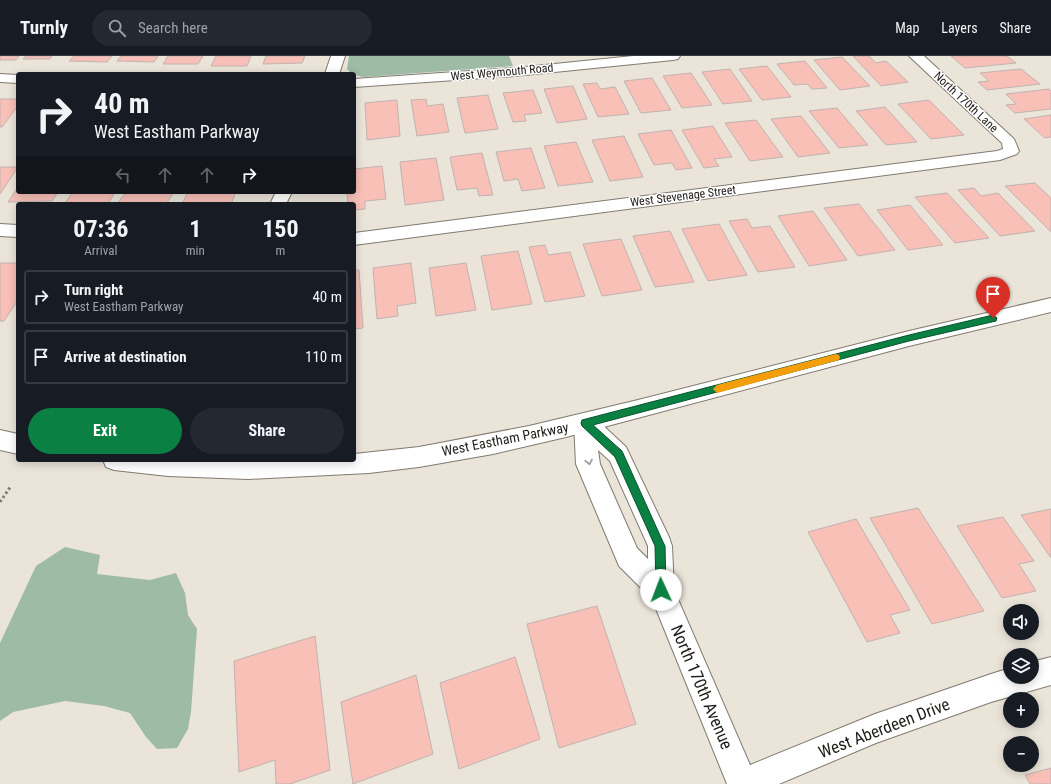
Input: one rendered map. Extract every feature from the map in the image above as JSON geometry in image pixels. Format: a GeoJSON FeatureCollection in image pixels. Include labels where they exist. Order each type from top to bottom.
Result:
{"type":"FeatureCollection","features":[{"type":"Feature","properties":{"kind":"street"},"geometry":{"type":"LineString","coordinates":[[333,72],[338,56]]}},
{"type":"Feature","properties":{"kind":"street","name":"West Weymouth Road"},"geometry":{"type":"LineString","coordinates":[[356,83],[515,72],[673,56]]}},
{"type":"Feature","properties":{"kind":"street","name":"North 170th Lane"},"geometry":{"type":"LineString","coordinates":[[916,56],[1009,142],[1011,151]]}},
{"type":"Feature","properties":{"kind":"street"},"geometry":{"type":"LineString","coordinates":[[0,78],[16,79]]}},
{"type":"Feature","properties":{"kind":"street","name":"West Stevenage Street"},"geometry":{"type":"LineString","coordinates":[[356,239],[1000,155],[1011,151]]}},
{"type":"Feature","properties":{"kind":"street"},"geometry":{"type":"LineString","coordinates":[[0,230],[16,231]]}},
{"type":"Feature","properties":{"kind":"street","name":"West Eastham Parkway"},"geometry":{"type":"LineString","coordinates":[[153,462],[240,469],[304,467],[382,462],[460,449],[585,423],[909,338],[1051,305]]}},
{"type":"Feature","properties":{"kind":"street","name":"North 170th Avenue"},"geometry":{"type":"LineString","coordinates":[[585,423],[588,464],[628,556],[661,590],[743,784]]}},
{"type":"Feature","properties":{"kind":"street","name":"North 170th Avenue"},"geometry":{"type":"LineString","coordinates":[[585,423],[618,454],[660,546],[661,590]]}},
{"type":"Feature","properties":{"kind":"street"},"geometry":{"type":"LineString","coordinates":[[0,440],[16,444]]}},
{"type":"Feature","properties":{"kind":"street"},"geometry":{"type":"LineString","coordinates":[[1039,674],[1051,671]]}},
{"type":"Feature","properties":{"kind":"street","name":"West Aberdeen Drive"},"geometry":{"type":"LineString","coordinates":[[743,784],[876,730],[1005,684]]}},
{"type":"Feature","properties":{"kind":"path"},"geometry":{"type":"LineString","coordinates":[[0,502],[11,486]]}},
{"type":"Feature","properties":{"kind":"green space"},"geometry":{"type":"Polygon","coordinates":[[[349,56],[509,56],[513,66],[363,77],[356,75],[356,72],[350,72],[347,69],[349,56]]]}},
{"type":"Feature","properties":{"kind":"green space"},"geometry":{"type":"Polygon","coordinates":[[[65,547],[100,555],[97,574],[150,580],[176,573],[185,593],[188,615],[197,629],[191,712],[188,729],[177,748],[157,749],[146,737],[130,713],[104,706],[65,701],[13,712],[0,721],[0,643],[36,566],[65,547]]]}},
{"type":"Feature","properties":{"kind":"building"},"geometry":{"type":"Polygon","coordinates":[[[0,56],[19,56],[16,60],[0,60],[0,56]]]}},
{"type":"Feature","properties":{"kind":"building"},"geometry":{"type":"Polygon","coordinates":[[[26,56],[52,56],[50,59],[23,59],[26,56]]]}},
{"type":"Feature","properties":{"kind":"building"},"geometry":{"type":"Polygon","coordinates":[[[74,56],[112,56],[107,62],[69,61],[74,56]]]}},
{"type":"Feature","properties":{"kind":"building"},"geometry":{"type":"Polygon","coordinates":[[[121,56],[158,56],[154,62],[117,61],[121,56]]]}},
{"type":"Feature","properties":{"kind":"building"},"geometry":{"type":"Polygon","coordinates":[[[168,56],[203,56],[198,64],[163,64],[168,56]]]}},
{"type":"Feature","properties":{"kind":"building"},"geometry":{"type":"Polygon","coordinates":[[[216,56],[251,56],[247,66],[211,66],[216,56]]]}},
{"type":"Feature","properties":{"kind":"building"},"geometry":{"type":"Polygon","coordinates":[[[266,56],[305,56],[302,63],[263,64],[266,56]]]}},
{"type":"Feature","properties":{"kind":"building"},"geometry":{"type":"Polygon","coordinates":[[[853,56],[869,56],[876,63],[886,61],[908,82],[881,86],[853,56]]]}},
{"type":"Feature","properties":{"kind":"building"},"geometry":{"type":"Polygon","coordinates":[[[951,56],[1007,56],[1016,63],[965,68],[951,56]]]}},
{"type":"Feature","properties":{"kind":"building"},"geometry":{"type":"Polygon","coordinates":[[[842,57],[870,86],[840,90],[814,60],[842,57]]]}},
{"type":"Feature","properties":{"kind":"building"},"geometry":{"type":"Polygon","coordinates":[[[805,61],[827,88],[812,89],[807,84],[794,85],[777,64],[805,61]]]}},
{"type":"Feature","properties":{"kind":"building"},"geometry":{"type":"Polygon","coordinates":[[[767,66],[791,97],[762,100],[739,69],[767,66]]]}},
{"type":"Feature","properties":{"kind":"building"},"geometry":{"type":"Polygon","coordinates":[[[730,69],[752,101],[723,104],[702,72],[730,69]]]}},
{"type":"Feature","properties":{"kind":"building"},"geometry":{"type":"Polygon","coordinates":[[[1021,69],[1040,84],[987,90],[978,82],[989,81],[980,73],[1021,69]]]}},
{"type":"Feature","properties":{"kind":"building"},"geometry":{"type":"Polygon","coordinates":[[[691,73],[712,105],[682,108],[663,76],[691,73]]]}},
{"type":"Feature","properties":{"kind":"building"},"geometry":{"type":"Polygon","coordinates":[[[652,78],[671,110],[641,113],[624,81],[652,78]]]}},
{"type":"Feature","properties":{"kind":"building"},"geometry":{"type":"Polygon","coordinates":[[[597,83],[600,89],[615,87],[629,114],[598,117],[583,84],[597,83]]]}},
{"type":"Feature","properties":{"kind":"building"},"geometry":{"type":"Polygon","coordinates":[[[573,86],[587,119],[557,123],[544,89],[573,86]]]}},
{"type":"Feature","properties":{"kind":"building"},"geometry":{"type":"Polygon","coordinates":[[[1049,89],[1051,91],[1051,109],[1015,113],[1006,105],[1016,104],[1006,94],[1049,89]]]}},
{"type":"Feature","properties":{"kind":"building"},"geometry":{"type":"Polygon","coordinates":[[[533,90],[542,113],[524,115],[526,121],[513,122],[503,93],[533,90]]]}},
{"type":"Feature","properties":{"kind":"building"},"geometry":{"type":"Polygon","coordinates":[[[488,95],[498,129],[465,133],[457,98],[488,95]]]}},
{"type":"Feature","properties":{"kind":"building"},"geometry":{"type":"Polygon","coordinates":[[[0,99],[16,99],[16,109],[2,127],[0,127],[0,99]]]}},
{"type":"Feature","properties":{"kind":"building"},"geometry":{"type":"Polygon","coordinates":[[[426,99],[427,106],[443,104],[449,132],[417,136],[411,100],[426,99]]]}},
{"type":"Feature","properties":{"kind":"building"},"geometry":{"type":"Polygon","coordinates":[[[397,100],[400,136],[367,140],[365,103],[397,100]]]}},
{"type":"Feature","properties":{"kind":"building"},"geometry":{"type":"Polygon","coordinates":[[[929,100],[964,135],[931,139],[898,104],[929,100]]]}},
{"type":"Feature","properties":{"kind":"building"},"geometry":{"type":"Polygon","coordinates":[[[885,107],[917,142],[886,145],[856,111],[885,107]]]}},
{"type":"Feature","properties":{"kind":"building"},"geometry":{"type":"Polygon","coordinates":[[[837,108],[868,145],[839,148],[809,111],[837,108]]]}},
{"type":"Feature","properties":{"kind":"building"},"geometry":{"type":"Polygon","coordinates":[[[1051,115],[1051,137],[1045,138],[1024,119],[1051,115]]]}},
{"type":"Feature","properties":{"kind":"building"},"geometry":{"type":"Polygon","coordinates":[[[801,116],[830,153],[798,157],[771,119],[801,116]]]}},
{"type":"Feature","properties":{"kind":"building"},"geometry":{"type":"Polygon","coordinates":[[[756,120],[783,157],[750,161],[725,123],[756,120]]]}},
{"type":"Feature","properties":{"kind":"building"},"geometry":{"type":"Polygon","coordinates":[[[713,126],[732,157],[714,159],[719,166],[704,168],[682,130],[713,126]]]}},
{"type":"Feature","properties":{"kind":"building"},"geometry":{"type":"Polygon","coordinates":[[[671,130],[692,168],[676,170],[672,163],[654,165],[638,134],[671,130]]]}},
{"type":"Feature","properties":{"kind":"building"},"geometry":{"type":"Polygon","coordinates":[[[624,136],[643,177],[610,181],[592,140],[624,136]]]}},
{"type":"Feature","properties":{"kind":"building"},"geometry":{"type":"Polygon","coordinates":[[[576,142],[593,182],[558,186],[544,146],[576,142]]]}},
{"type":"Feature","properties":{"kind":"building"},"geometry":{"type":"Polygon","coordinates":[[[531,148],[545,188],[522,191],[518,179],[504,181],[496,152],[531,148]]]}},
{"type":"Feature","properties":{"kind":"building"},"geometry":{"type":"Polygon","coordinates":[[[482,153],[493,195],[479,196],[477,188],[457,190],[450,157],[482,153]]]}},
{"type":"Feature","properties":{"kind":"building"},"geometry":{"type":"Polygon","coordinates":[[[436,158],[444,200],[405,205],[400,162],[436,158]]]}},
{"type":"Feature","properties":{"kind":"building"},"geometry":{"type":"Polygon","coordinates":[[[382,166],[386,199],[365,201],[365,209],[356,210],[356,202],[348,202],[347,194],[356,194],[356,169],[382,166]]]}},
{"type":"Feature","properties":{"kind":"building"},"geometry":{"type":"Polygon","coordinates":[[[0,167],[16,167],[16,170],[0,194],[0,167]]]}},
{"type":"Feature","properties":{"kind":"building"},"geometry":{"type":"Polygon","coordinates":[[[1035,183],[1051,198],[1051,232],[1005,186],[1035,183]]]}},
{"type":"Feature","properties":{"kind":"building"},"geometry":{"type":"Polygon","coordinates":[[[974,188],[981,196],[998,193],[1035,231],[1000,236],[958,190],[974,188]]]}},
{"type":"Feature","properties":{"kind":"building"},"geometry":{"type":"Polygon","coordinates":[[[16,190],[16,194],[57,194],[52,201],[8,202],[16,190]]]}},
{"type":"Feature","properties":{"kind":"building"},"geometry":{"type":"Polygon","coordinates":[[[947,193],[989,238],[955,243],[915,197],[947,193]]]}},
{"type":"Feature","properties":{"kind":"building"},"geometry":{"type":"Polygon","coordinates":[[[72,194],[114,194],[109,202],[66,202],[72,194]]]}},
{"type":"Feature","properties":{"kind":"building"},"geometry":{"type":"Polygon","coordinates":[[[124,194],[173,194],[167,202],[118,202],[124,194]]]}},
{"type":"Feature","properties":{"kind":"building"},"geometry":{"type":"Polygon","coordinates":[[[187,194],[235,194],[232,202],[183,202],[187,194]]]}},
{"type":"Feature","properties":{"kind":"building"},"geometry":{"type":"Polygon","coordinates":[[[859,204],[895,250],[858,256],[824,208],[859,204]]]}},
{"type":"Feature","properties":{"kind":"building"},"geometry":{"type":"Polygon","coordinates":[[[910,205],[943,245],[908,250],[877,210],[910,205]]]}},
{"type":"Feature","properties":{"kind":"building"},"geometry":{"type":"Polygon","coordinates":[[[813,211],[847,260],[809,266],[778,216],[813,211]]]}},
{"type":"Feature","properties":{"kind":"building"},"geometry":{"type":"Polygon","coordinates":[[[747,219],[752,228],[770,226],[795,267],[758,272],[729,221],[747,219]]]}},
{"type":"Feature","properties":{"kind":"building"},"geometry":{"type":"Polygon","coordinates":[[[719,224],[747,275],[708,281],[682,229],[719,224]]]}},
{"type":"Feature","properties":{"kind":"building"},"geometry":{"type":"Polygon","coordinates":[[[670,231],[694,282],[655,287],[633,236],[670,231]]]}},
{"type":"Feature","properties":{"kind":"building"},"geometry":{"type":"Polygon","coordinates":[[[621,239],[642,290],[602,296],[583,244],[621,239]]]}},
{"type":"Feature","properties":{"kind":"building"},"geometry":{"type":"Polygon","coordinates":[[[545,245],[548,255],[570,252],[585,296],[545,302],[529,247],[545,245]]]}},
{"type":"Feature","properties":{"kind":"building"},"geometry":{"type":"Polygon","coordinates":[[[518,251],[532,304],[492,310],[481,256],[518,251]]]}},
{"type":"Feature","properties":{"kind":"building"},"geometry":{"type":"Polygon","coordinates":[[[0,263],[16,263],[16,303],[4,321],[0,321],[0,263]]]}},
{"type":"Feature","properties":{"kind":"building"},"geometry":{"type":"Polygon","coordinates":[[[411,263],[416,303],[397,306],[398,316],[377,319],[373,268],[411,263]]]}},
{"type":"Feature","properties":{"kind":"building"},"geometry":{"type":"Polygon","coordinates":[[[466,263],[476,310],[436,316],[429,268],[466,263]]]}},
{"type":"Feature","properties":{"kind":"building"},"geometry":{"type":"Polygon","coordinates":[[[356,270],[359,270],[363,328],[356,329],[356,270]]]}},
{"type":"Feature","properties":{"kind":"building"},"geometry":{"type":"Polygon","coordinates":[[[918,508],[984,611],[932,624],[870,518],[918,508]]]}},
{"type":"Feature","properties":{"kind":"building"},"geometry":{"type":"Polygon","coordinates":[[[1051,509],[1051,558],[1021,515],[1051,509]]]}},
{"type":"Feature","properties":{"kind":"building"},"geometry":{"type":"Polygon","coordinates":[[[1003,517],[1034,561],[1019,564],[1036,591],[1002,598],[957,526],[1003,517]]]}},
{"type":"Feature","properties":{"kind":"building"},"geometry":{"type":"Polygon","coordinates":[[[856,519],[910,610],[890,615],[900,633],[867,642],[808,532],[856,519]]]}},
{"type":"Feature","properties":{"kind":"building"},"geometry":{"type":"Polygon","coordinates":[[[597,606],[636,724],[559,748],[527,624],[597,606]]]}},
{"type":"Feature","properties":{"kind":"building"},"geometry":{"type":"Polygon","coordinates":[[[315,636],[330,770],[290,784],[276,784],[275,760],[239,772],[234,661],[315,636]]]}},
{"type":"Feature","properties":{"kind":"building"},"geometry":{"type":"Polygon","coordinates":[[[515,657],[540,739],[459,769],[440,683],[515,657]]]}},
{"type":"Feature","properties":{"kind":"building"},"geometry":{"type":"Polygon","coordinates":[[[416,675],[433,754],[353,784],[341,702],[416,675]]]}},
{"type":"Feature","properties":{"kind":"building"},"geometry":{"type":"Polygon","coordinates":[[[1051,768],[1051,784],[1030,784],[1025,775],[1051,768]]]}},
{"type":"Feature","properties":{"kind":"slow traffic"},"geometry":{"type":"LineString","coordinates":[[717,389],[836,358]]}},
{"type":"Feature","properties":{"kind":"route"},"geometry":{"type":"LineString","coordinates":[[661,590],[660,546],[618,454],[585,423],[909,338],[993,318]]}}]}
